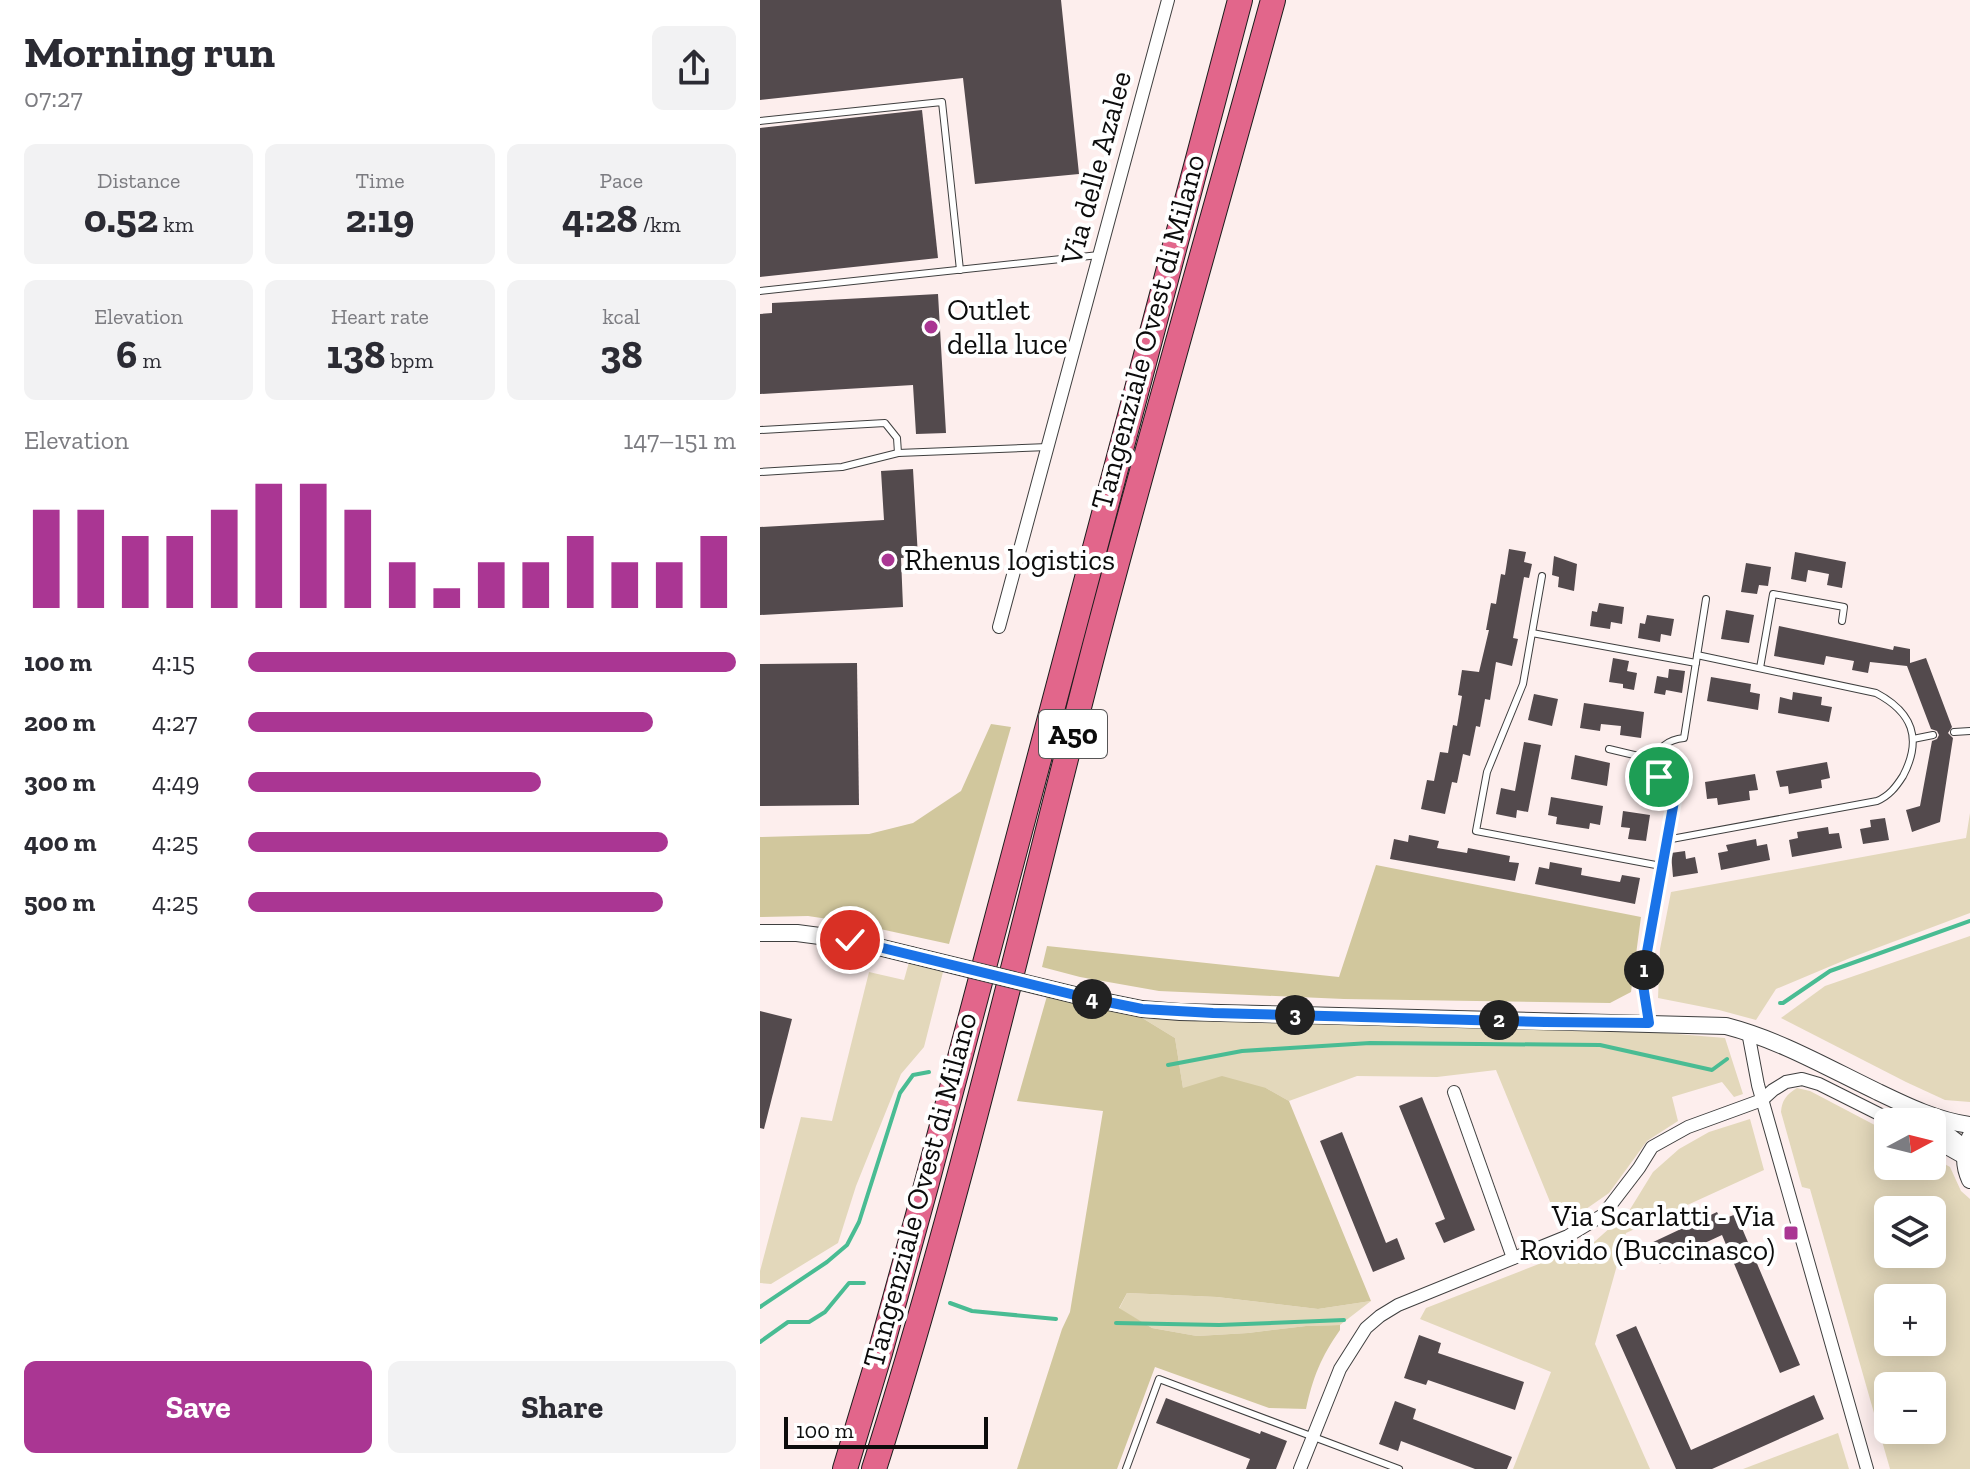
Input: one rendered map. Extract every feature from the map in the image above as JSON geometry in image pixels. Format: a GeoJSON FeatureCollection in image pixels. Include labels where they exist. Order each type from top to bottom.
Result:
{"type":"FeatureCollection","features":[{"type":"Feature","properties":{"kind":"highway","name":"Tangenziale Ovest di Milano"},"geometry":{"type":"LineString","coordinates":[[845,1469],[918,1216],[1240,0]]}},
{"type":"Feature","properties":{"kind":"highway","name":"Tangenziale Ovest di Milano"},"geometry":{"type":"LineString","coordinates":[[874,1469],[955,1194],[1095,646],[1273,0]]}},
{"type":"Feature","properties":{"kind":"street","name":"Via delle Azalee"},"geometry":{"type":"LineString","coordinates":[[999,627],[1168,0]]}},
{"type":"Feature","properties":{"kind":"street"},"geometry":{"type":"LineString","coordinates":[[760,933],[837,938],[1142,1009],[1726,1026],[1778,1044],[1910,1107],[1970,1125]]}},
{"type":"Feature","properties":{"kind":"street"},"geometry":{"type":"LineString","coordinates":[[1748,1032],[1762,1100],[1867,1469]]}},
{"type":"Feature","properties":{"kind":"street"},"geometry":{"type":"LineString","coordinates":[[1300,1469],[1340,1369],[1366,1328],[1380,1316],[1398,1305],[1568,1236],[1603,1215],[1652,1147],[1688,1127],[1762,1100],[1780,1085],[1794,1079],[1819,1084],[1874,1112]]}},
{"type":"Feature","properties":{"kind":"street"},"geometry":{"type":"LineString","coordinates":[[1454,1092],[1513,1258]]}},
{"type":"Feature","properties":{"kind":"street"},"geometry":{"type":"LineString","coordinates":[[1946,1134],[1966,1149]]}},
{"type":"Feature","properties":{"kind":"street"},"geometry":{"type":"LineString","coordinates":[[1946,1144],[1966,1149]]}},
{"type":"Feature","properties":{"kind":"street"},"geometry":{"type":"LineString","coordinates":[[1966,1149],[1965,1165],[1970,1180]]}},
{"type":"Feature","properties":{"kind":"lane"},"geometry":{"type":"LineString","coordinates":[[760,121],[942,102],[960,270]]}},
{"type":"Feature","properties":{"kind":"lane"},"geometry":{"type":"LineString","coordinates":[[760,291],[1099,255]]}},
{"type":"Feature","properties":{"kind":"lane"},"geometry":{"type":"LineString","coordinates":[[760,430],[885,423],[897,438],[898,453]]}},
{"type":"Feature","properties":{"kind":"lane"},"geometry":{"type":"LineString","coordinates":[[760,472],[842,467],[898,453],[1048,447]]}},
{"type":"Feature","properties":{"kind":"lane"},"geometry":{"type":"LineString","coordinates":[[1542,576],[1523,684],[1487,772],[1476,831],[1661,866]]}},
{"type":"Feature","properties":{"kind":"lane"},"geometry":{"type":"LineString","coordinates":[[1760,668],[1773,594],[1844,607],[1842,621]]}},
{"type":"Feature","properties":{"kind":"lane"},"geometry":{"type":"LineString","coordinates":[[1649,1023],[1643,985],[1645,963],[1676,790],[1659,777],[1655,760],[1667,742],[1684,738],[1706,599]]}},
{"type":"Feature","properties":{"kind":"lane"},"geometry":{"type":"LineString","coordinates":[[1532,633],[1760,668],[1876,693],[1897,706],[1906,717],[1913,739],[1911,756],[1900,781],[1877,801],[1666,840]]}},
{"type":"Feature","properties":{"kind":"lane"},"geometry":{"type":"LineString","coordinates":[[1954,732],[1970,731]]}},
{"type":"Feature","properties":{"kind":"lane"},"geometry":{"type":"LineString","coordinates":[[1913,739],[1933,735]]}},
{"type":"Feature","properties":{"kind":"lane"},"geometry":{"type":"LineString","coordinates":[[1609,749],[1655,760]]}},
{"type":"Feature","properties":{"kind":"lane"},"geometry":{"type":"LineString","coordinates":[[1126,1469],[1159,1379],[1399,1469]]}},
{"type":"Feature","properties":{"kind":"shaded area"},"geometry":{"type":"Polygon","coordinates":[[[991,724],[1011,727],[949,944],[808,916],[760,917],[760,837],[869,834],[913,823],[961,791],[991,724]]]}},
{"type":"Feature","properties":{"kind":"shaded area"},"geometry":{"type":"Polygon","coordinates":[[[1970,813],[1970,913],[1776,989],[1756,1020],[1658,998],[1660,949],[1671,892],[1966,838],[1970,813]]]}},
{"type":"Feature","properties":{"kind":"shaded area"},"geometry":{"type":"Polygon","coordinates":[[[1376,865],[1641,917],[1631,992],[1610,1003],[1344,999],[1159,991],[1042,967],[1047,946],[1339,977],[1376,865]]]}},
{"type":"Feature","properties":{"kind":"shaded area"},"geometry":{"type":"Polygon","coordinates":[[[1970,936],[1970,1102],[1945,1100],[1781,1018],[1825,986],[1970,936]]]}},
{"type":"Feature","properties":{"kind":"shaded area"},"geometry":{"type":"Polygon","coordinates":[[[909,962],[943,972],[924,1047],[901,1074],[856,1186],[838,1243],[771,1284],[760,1283],[760,1271],[801,1117],[832,1121],[869,972],[904,980],[909,962]]]}},
{"type":"Feature","properties":{"kind":"shaded area"},"geometry":{"type":"Polygon","coordinates":[[[1047,996],[1139,1016],[1175,1038],[1183,1088],[1222,1076],[1266,1088],[1289,1101],[1371,1301],[1318,1309],[1217,1297],[1127,1293],[1119,1308],[1152,1328],[1197,1336],[1340,1325],[1318,1368],[1306,1409],[1269,1408],[1155,1367],[1117,1469],[1017,1469],[1070,1312],[1103,1111],[1017,1101],[1047,996]]]}},
{"type":"Feature","properties":{"kind":"shaded area"},"geometry":{"type":"Polygon","coordinates":[[[1139,1016],[1653,1032],[1725,1038],[1743,1094],[1734,1097],[1722,1082],[1672,1097],[1678,1121],[1647,1141],[1609,1193],[1566,1223],[1555,1214],[1496,1070],[1437,1077],[1357,1076],[1289,1101],[1266,1088],[1183,1088],[1175,1038],[1139,1016]]]}},
{"type":"Feature","properties":{"kind":"shaded area"},"geometry":{"type":"Polygon","coordinates":[[[1797,1088],[1810,1091],[1874,1125],[1874,1180],[1946,1180],[1946,1165],[1961,1191],[1970,1199],[1970,1469],[1890,1469],[1883,1444],[1946,1444],[1946,1372],[1874,1372],[1874,1413],[1810,1189],[1802,1187],[1781,1112],[1787,1096],[1797,1088]]]}},
{"type":"Feature","properties":{"kind":"shaded area"},"geometry":{"type":"Polygon","coordinates":[[[1750,1119],[1764,1170],[1626,1233],[1595,1344],[1650,1469],[1513,1469],[1551,1372],[1420,1319],[1426,1308],[1593,1243],[1629,1211],[1653,1172],[1679,1149],[1709,1132],[1750,1119]]]}},
{"type":"Feature","properties":{"kind":"shaded area"},"geometry":{"type":"Polygon","coordinates":[[[1127,1293],[1217,1297],[1318,1309],[1371,1301],[1340,1325],[1197,1336],[1152,1328],[1119,1309],[1127,1293]]]}},
{"type":"Feature","properties":{"kind":"shaded area"},"geometry":{"type":"Polygon","coordinates":[[[1838,1433],[1849,1469],[1743,1469],[1838,1433]]]}},
{"type":"Feature","properties":{"kind":"building"},"geometry":{"type":"Polygon","coordinates":[[[760,0],[1061,0],[1079,174],[975,184],[963,78],[760,100],[760,0]]]}},
{"type":"Feature","properties":{"kind":"building"},"geometry":{"type":"Polygon","coordinates":[[[922,110],[938,258],[760,277],[760,128],[922,110]]]}},
{"type":"Feature","properties":{"kind":"building"},"geometry":{"type":"Polygon","coordinates":[[[938,294],[946,433],[916,434],[913,385],[760,394],[760,314],[772,313],[772,303],[938,294]]]}},
{"type":"Feature","properties":{"kind":"building"},"geometry":{"type":"Polygon","coordinates":[[[913,469],[918,557],[901,558],[903,607],[760,615],[760,527],[884,520],[881,471],[913,469]]]}},
{"type":"Feature","properties":{"kind":"building"},"geometry":{"type":"Polygon","coordinates":[[[1509,549],[1526,552],[1524,562],[1532,564],[1529,578],[1524,577],[1513,638],[1518,639],[1512,666],[1496,662],[1490,700],[1485,699],[1470,756],[1463,754],[1457,783],[1452,782],[1445,814],[1421,809],[1427,780],[1434,781],[1440,752],[1448,753],[1453,725],[1457,726],[1462,670],[1479,672],[1489,630],[1486,630],[1491,603],[1496,604],[1509,549]]]}},
{"type":"Feature","properties":{"kind":"building"},"geometry":{"type":"Polygon","coordinates":[[[1795,552],[1846,562],[1842,588],[1827,585],[1829,574],[1808,570],[1806,582],[1791,579],[1795,552]]]}},
{"type":"Feature","properties":{"kind":"building"},"geometry":{"type":"Polygon","coordinates":[[[1554,556],[1577,564],[1574,591],[1558,587],[1559,577],[1552,575],[1554,556]]]}},
{"type":"Feature","properties":{"kind":"building"},"geometry":{"type":"Polygon","coordinates":[[[1746,563],[1771,567],[1768,586],[1759,585],[1757,594],[1741,592],[1746,563]]]}},
{"type":"Feature","properties":{"kind":"building"},"geometry":{"type":"Polygon","coordinates":[[[1599,603],[1624,607],[1622,624],[1611,622],[1610,629],[1590,626],[1592,611],[1597,612],[1599,603]]]}},
{"type":"Feature","properties":{"kind":"building"},"geometry":{"type":"Polygon","coordinates":[[[1726,610],[1754,615],[1749,643],[1721,639],[1726,610]]]}},
{"type":"Feature","properties":{"kind":"building"},"geometry":{"type":"Polygon","coordinates":[[[1647,615],[1674,619],[1671,636],[1661,634],[1660,642],[1638,638],[1640,623],[1645,624],[1647,615]]]}},
{"type":"Feature","properties":{"kind":"building"},"geometry":{"type":"Polygon","coordinates":[[[1779,626],[1893,650],[1894,646],[1910,649],[1910,663],[1926,658],[1952,727],[1948,733],[1953,738],[1940,822],[1912,832],[1906,810],[1920,806],[1932,741],[1939,735],[1931,729],[1907,666],[1870,662],[1868,673],[1852,670],[1854,661],[1826,656],[1824,665],[1774,656],[1779,626]]]}},
{"type":"Feature","properties":{"kind":"building"},"geometry":{"type":"Polygon","coordinates":[[[1613,658],[1629,661],[1627,671],[1637,673],[1634,690],[1609,682],[1613,658]]]}},
{"type":"Feature","properties":{"kind":"building"},"geometry":{"type":"Polygon","coordinates":[[[857,663],[859,805],[760,806],[760,664],[857,663]]]}},
{"type":"Feature","properties":{"kind":"building"},"geometry":{"type":"Polygon","coordinates":[[[1669,669],[1685,671],[1682,693],[1666,690],[1665,695],[1654,693],[1657,676],[1668,678],[1669,669]]]}},
{"type":"Feature","properties":{"kind":"building"},"geometry":{"type":"Polygon","coordinates":[[[1711,677],[1751,684],[1750,692],[1760,694],[1758,710],[1707,701],[1711,677]]]}},
{"type":"Feature","properties":{"kind":"building"},"geometry":{"type":"Polygon","coordinates":[[[1793,692],[1822,697],[1821,705],[1832,707],[1829,722],[1778,713],[1780,697],[1792,700],[1793,692]]]}},
{"type":"Feature","properties":{"kind":"building"},"geometry":{"type":"Polygon","coordinates":[[[1534,694],[1558,699],[1552,726],[1528,720],[1534,694]]]}},
{"type":"Feature","properties":{"kind":"building"},"geometry":{"type":"Polygon","coordinates":[[[1584,703],[1644,712],[1641,738],[1620,735],[1621,726],[1601,724],[1600,731],[1580,728],[1584,703]]]}},
{"type":"Feature","properties":{"kind":"building"},"geometry":{"type":"Polygon","coordinates":[[[1524,742],[1541,745],[1528,812],[1517,810],[1516,818],[1496,814],[1501,788],[1515,791],[1524,742]]]}},
{"type":"Feature","properties":{"kind":"building"},"geometry":{"type":"Polygon","coordinates":[[[1575,755],[1610,763],[1607,786],[1571,779],[1575,755]]]}},
{"type":"Feature","properties":{"kind":"building"},"geometry":{"type":"Polygon","coordinates":[[[1827,762],[1830,778],[1821,780],[1822,788],[1789,794],[1788,786],[1780,787],[1776,771],[1827,762]]]}},
{"type":"Feature","properties":{"kind":"building"},"geometry":{"type":"Polygon","coordinates":[[[1755,774],[1758,790],[1749,791],[1750,800],[1718,805],[1717,798],[1707,799],[1705,782],[1755,774]]]}},
{"type":"Feature","properties":{"kind":"building"},"geometry":{"type":"Polygon","coordinates":[[[1551,797],[1603,806],[1600,825],[1590,823],[1589,829],[1556,824],[1557,817],[1548,815],[1551,797]]]}},
{"type":"Feature","properties":{"kind":"building"},"geometry":{"type":"Polygon","coordinates":[[[1623,811],[1650,815],[1646,841],[1628,839],[1630,828],[1621,827],[1623,811]]]}},
{"type":"Feature","properties":{"kind":"building"},"geometry":{"type":"Polygon","coordinates":[[[1885,818],[1889,840],[1863,844],[1860,829],[1871,827],[1870,820],[1885,818]]]}},
{"type":"Feature","properties":{"kind":"building"},"geometry":{"type":"Polygon","coordinates":[[[1828,827],[1829,834],[1839,833],[1842,848],[1792,857],[1789,840],[1798,838],[1797,832],[1828,827]]]}},
{"type":"Feature","properties":{"kind":"building"},"geometry":{"type":"Polygon","coordinates":[[[1409,835],[1439,841],[1437,848],[1467,853],[1468,848],[1510,856],[1509,862],[1519,863],[1515,881],[1390,859],[1394,839],[1408,842],[1409,835]]]}},
{"type":"Feature","properties":{"kind":"building"},"geometry":{"type":"Polygon","coordinates":[[[1756,839],[1757,846],[1767,844],[1770,860],[1721,870],[1718,853],[1728,851],[1726,845],[1756,839]]]}},
{"type":"Feature","properties":{"kind":"building"},"geometry":{"type":"Polygon","coordinates":[[[1685,851],[1686,859],[1695,857],[1698,873],[1673,877],[1671,853],[1685,851]]]}},
{"type":"Feature","properties":{"kind":"building"},"geometry":{"type":"Polygon","coordinates":[[[1550,862],[1582,868],[1581,875],[1608,880],[1620,882],[1622,875],[1640,878],[1635,904],[1535,884],[1539,867],[1549,869],[1550,862]]]}},
{"type":"Feature","properties":{"kind":"building"},"geometry":{"type":"Polygon","coordinates":[[[760,1011],[792,1019],[764,1129],[760,1128],[760,1011]]]}},
{"type":"Feature","properties":{"kind":"building"},"geometry":{"type":"Polygon","coordinates":[[[1422,1097],[1475,1230],[1444,1243],[1435,1223],[1445,1219],[1399,1106],[1422,1097]]]}},
{"type":"Feature","properties":{"kind":"building"},"geometry":{"type":"Polygon","coordinates":[[[1342,1132],[1386,1243],[1397,1238],[1405,1259],[1373,1272],[1320,1141],[1342,1132]]]}},
{"type":"Feature","properties":{"kind":"building"},"geometry":{"type":"Polygon","coordinates":[[[1717,1212],[1721,1220],[1736,1214],[1800,1365],[1780,1373],[1722,1235],[1659,1264],[1649,1244],[1717,1212]]]}},
{"type":"Feature","properties":{"kind":"building"},"geometry":{"type":"Polygon","coordinates":[[[1636,1326],[1691,1450],[1814,1395],[1824,1419],[1712,1469],[1676,1469],[1616,1335],[1636,1326]]]}},
{"type":"Feature","properties":{"kind":"building"},"geometry":{"type":"Polygon","coordinates":[[[1419,1335],[1441,1343],[1438,1353],[1524,1382],[1515,1410],[1428,1380],[1426,1385],[1404,1378],[1419,1335]]]}},
{"type":"Feature","properties":{"kind":"building"},"geometry":{"type":"Polygon","coordinates":[[[1166,1398],[1260,1434],[1261,1431],[1287,1441],[1276,1469],[1246,1469],[1250,1459],[1156,1423],[1166,1398]]]}},
{"type":"Feature","properties":{"kind":"building"},"geometry":{"type":"Polygon","coordinates":[[[1395,1401],[1416,1409],[1413,1419],[1512,1457],[1507,1469],[1475,1469],[1401,1441],[1398,1451],[1379,1444],[1395,1401]]]}},
{"type":"Feature","properties":{"kind":"waterway"},"geometry":{"type":"LineString","coordinates":[[1780,1003],[1830,971],[1970,921]]}},
{"type":"Feature","properties":{"kind":"waterway"},"geometry":{"type":"LineString","coordinates":[[1168,1065],[1242,1051],[1370,1043],[1600,1045],[1712,1070],[1727,1059]]}},
{"type":"Feature","properties":{"kind":"waterway"},"geometry":{"type":"LineString","coordinates":[[760,1307],[847,1245],[859,1222],[900,1093],[913,1075],[929,1072]]}},
{"type":"Feature","properties":{"kind":"waterway"},"geometry":{"type":"LineString","coordinates":[[760,1342],[788,1322],[809,1322],[825,1312],[849,1283],[864,1283]]}},
{"type":"Feature","properties":{"kind":"waterway"},"geometry":{"type":"LineString","coordinates":[[950,1303],[972,1311],[1056,1319]]}},
{"type":"Feature","properties":{"kind":"waterway"},"geometry":{"type":"LineString","coordinates":[[1116,1323],[1219,1325],[1344,1320]]}},
{"type":"Feature","properties":{"kind":"place","name":"Outlet della luce"},"geometry":{"type":"Point","coordinates":[931,327]}},
{"type":"Feature","properties":{"kind":"place","name":"Rhenus logistics"},"geometry":{"type":"Point","coordinates":[888,560]}},
{"type":"Feature","properties":{"kind":"place","name":"Via Scarlatti - Via Rovido (Buccinasco)"},"geometry":{"type":"Point","coordinates":[1791,1233]}},
{"type":"Feature","properties":{"kind":"route"},"geometry":{"type":"LineString","coordinates":[[850,940],[1142,1009],[1649,1023],[1643,985],[1645,963],[1676,790],[1659,777]]}}]}
